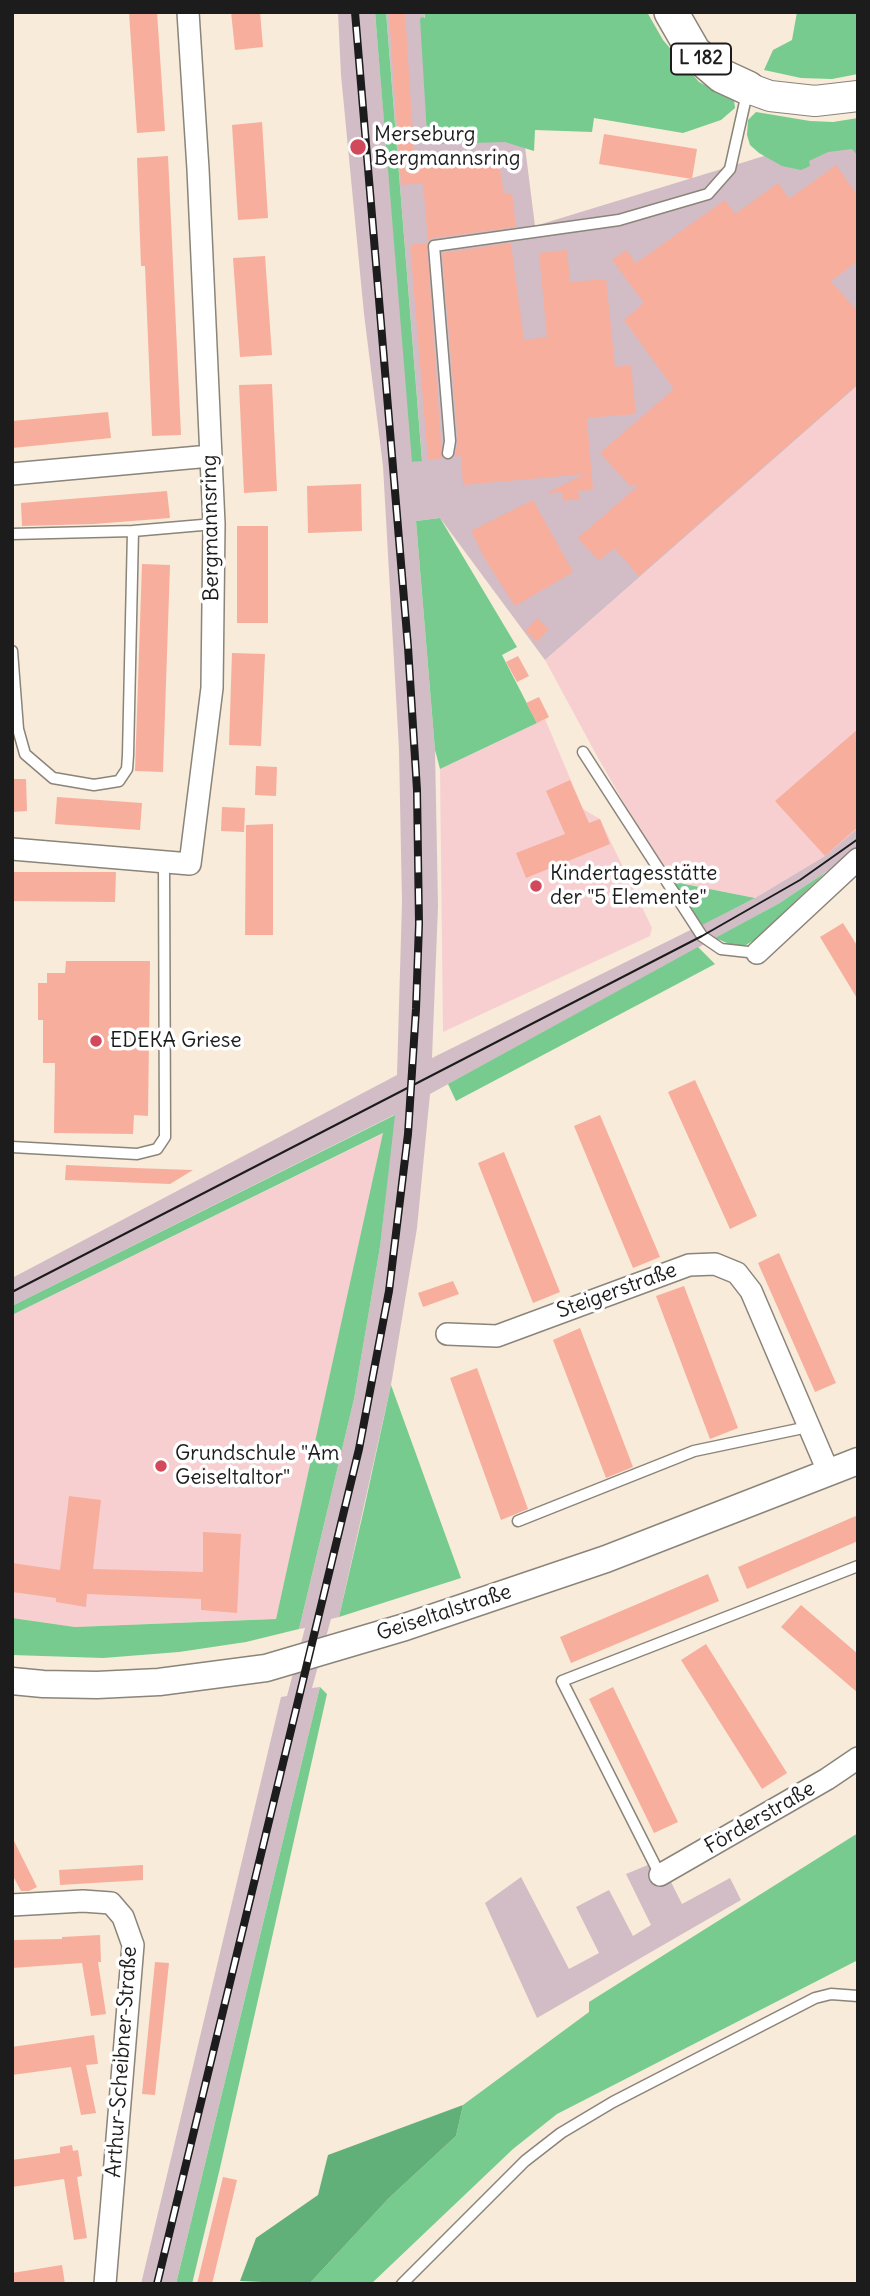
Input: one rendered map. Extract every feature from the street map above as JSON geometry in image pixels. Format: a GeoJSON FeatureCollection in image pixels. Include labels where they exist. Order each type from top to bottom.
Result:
{"type":"FeatureCollection","features":[{"type":"Feature","properties":{"kind":"main road","name":"L 182"},"geometry":{"type":"LineString","coordinates":[[671,12],[694,52],[722,76],[748,88],[777,97],[815,102],[858,96]]}},
{"type":"Feature","properties":{"kind":"street","name":"Bergmannsring"},"geometry":{"type":"LineString","coordinates":[[12,849],[190,864],[212,688],[214,524],[188,12]]}},
{"type":"Feature","properties":{"kind":"street"},"geometry":{"type":"LineString","coordinates":[[12,474],[210,456]]}},
{"type":"Feature","properties":{"kind":"street"},"geometry":{"type":"LineString","coordinates":[[757,953],[858,859]]}},
{"type":"Feature","properties":{"kind":"street","name":"Steigerstraße"},"geometry":{"type":"LineString","coordinates":[[447,1334],[497,1336],[689,1265],[715,1264],[737,1273],[751,1291],[828,1471]]}},
{"type":"Feature","properties":{"kind":"street","name":"Geiseltalstraße"},"geometry":{"type":"LineString","coordinates":[[12,1681],[56,1685],[146,1682],[266,1668],[405,1627],[606,1559],[858,1461]]}},
{"type":"Feature","properties":{"kind":"street","name":"Förderstraße"},"geometry":{"type":"LineString","coordinates":[[660,1875],[827,1779],[858,1758]]}},
{"type":"Feature","properties":{"kind":"street","name":"Arthur-Scheibner-Straße"},"geometry":{"type":"LineString","coordinates":[[12,1905],[83,1901],[111,1903],[123,1917],[133,1945],[105,2284]]}},
{"type":"Feature","properties":{"kind":"lane"},"geometry":{"type":"LineString","coordinates":[[448,453],[450,441],[434,246],[619,220],[708,194],[730,169],[748,88]]}},
{"type":"Feature","properties":{"kind":"lane"},"geometry":{"type":"LineString","coordinates":[[12,534],[133,531],[214,524]]}},
{"type":"Feature","properties":{"kind":"lane"},"geometry":{"type":"LineString","coordinates":[[12,651],[18,729],[25,754],[53,778],[94,785],[120,781],[127,769],[128,755],[133,531]]}},
{"type":"Feature","properties":{"kind":"lane"},"geometry":{"type":"LineString","coordinates":[[583,752],[702,936],[721,949],[757,953]]}},
{"type":"Feature","properties":{"kind":"lane"},"geometry":{"type":"LineString","coordinates":[[12,1147],[137,1154],[156,1149],[165,1137],[164,862]]}},
{"type":"Feature","properties":{"kind":"lane"},"geometry":{"type":"LineString","coordinates":[[518,1521],[694,1451],[808,1426]]}},
{"type":"Feature","properties":{"kind":"lane"},"geometry":{"type":"LineString","coordinates":[[660,1875],[562,1681],[858,1566]]}},
{"type":"Feature","properties":{"kind":"lane"},"geometry":{"type":"LineString","coordinates":[[402,2284],[525,2161],[561,2133],[613,2102],[815,1998],[831,1994],[858,1996]]}},
{"type":"Feature","properties":{"kind":"shaded area"},"geometry":{"type":"Polygon","coordinates":[[[338,12],[375,12],[413,462],[422,460],[386,12],[424,12],[435,139],[523,131],[535,226],[846,131],[858,148],[858,385],[545,660],[440,518],[416,521],[435,750],[438,906],[432,1058],[755,898],[825,856],[858,828],[858,847],[778,904],[430,1094],[417,1228],[391,1385],[339,1617],[331,1619],[312,1688],[320,1687],[176,2284],[141,2284],[281,1697],[287,1696],[305,1628],[299,1629],[354,1399],[380,1247],[394,1115],[12,1306],[12,1278],[397,1075],[402,902],[399,750],[383,466],[364,314],[341,75],[338,12]]]}},
{"type":"Feature","properties":{"kind":"shaded area"},"geometry":{"type":"Polygon","coordinates":[[[858,385],[858,828],[825,856],[755,898],[669,881],[545,660],[858,385]]]}},
{"type":"Feature","properties":{"kind":"shaded area","name":"Kindertagesstätte der \"5 Elemente\""},"geometry":{"type":"Polygon","coordinates":[[[545,719],[583,809],[600,819],[652,928],[650,936],[443,1032],[440,769],[545,719]]]}},
{"type":"Feature","properties":{"kind":"shaded area","name":"Grundschule \"Am Geiseltaltor\""},"geometry":{"type":"Polygon","coordinates":[[[384,1133],[276,1619],[75,1627],[12,1618],[12,1315],[384,1133]]]}},
{"type":"Feature","properties":{"kind":"shaded area"},"geometry":{"type":"Polygon","coordinates":[[[660,1860],[682,1904],[730,1878],[741,1900],[537,2018],[485,1903],[521,1877],[569,1969],[599,1953],[576,1907],[609,1890],[633,1936],[651,1925],[626,1874],[660,1860]]]}},
{"type":"Feature","properties":{"kind":"green space"},"geometry":{"type":"Polygon","coordinates":[[[375,12],[386,12],[422,461],[412,462],[375,12]]]}},
{"type":"Feature","properties":{"kind":"green space"},"geometry":{"type":"Polygon","coordinates":[[[424,12],[647,12],[663,40],[699,82],[734,100],[735,108],[721,120],[683,133],[594,118],[592,132],[535,130],[534,151],[505,142],[436,144],[430,141],[427,134],[420,19],[425,18],[424,12]]]}},
{"type":"Feature","properties":{"kind":"green space"},"geometry":{"type":"Polygon","coordinates":[[[797,12],[858,12],[858,74],[832,79],[801,78],[764,70],[773,50],[792,40],[797,12]]]}},
{"type":"Feature","properties":{"kind":"green space"},"geometry":{"type":"Polygon","coordinates":[[[756,112],[810,121],[833,122],[858,118],[858,156],[852,149],[828,152],[809,161],[810,166],[801,170],[782,166],[750,145],[747,135],[748,120],[756,112]]]}},
{"type":"Feature","properties":{"kind":"green space"},"geometry":{"type":"Polygon","coordinates":[[[440,518],[517,647],[502,655],[537,723],[440,769],[435,750],[416,521],[440,518]]]}},
{"type":"Feature","properties":{"kind":"green space"},"geometry":{"type":"Polygon","coordinates":[[[826,872],[756,939],[746,945],[732,945],[715,938],[778,904],[826,872]]]}},
{"type":"Feature","properties":{"kind":"green space"},"geometry":{"type":"Polygon","coordinates":[[[669,881],[755,898],[702,925],[669,881]]]}},
{"type":"Feature","properties":{"kind":"green space"},"geometry":{"type":"Polygon","coordinates":[[[698,947],[715,964],[456,1101],[448,1084],[698,947]]]}},
{"type":"Feature","properties":{"kind":"green space"},"geometry":{"type":"Polygon","coordinates":[[[395,1115],[380,1247],[354,1399],[299,1629],[246,1642],[179,1652],[103,1658],[12,1655],[12,1618],[75,1627],[276,1619],[383,1133],[12,1315],[12,1306],[395,1115]]]}},
{"type":"Feature","properties":{"kind":"green space"},"geometry":{"type":"Polygon","coordinates":[[[391,1385],[461,1578],[339,1617],[364,1509],[391,1385]]]}},
{"type":"Feature","properties":{"kind":"green space"},"geometry":{"type":"Polygon","coordinates":[[[320,1687],[327,1694],[220,2168],[192,2284],[176,2284],[320,1687]]]}},
{"type":"Feature","properties":{"kind":"green space"},"geometry":{"type":"Polygon","coordinates":[[[858,1833],[858,1960],[557,2114],[513,2149],[371,2284],[309,2284],[389,2198],[456,2136],[463,2105],[589,2012],[589,2002],[858,1833]]]}},
{"type":"Feature","properties":{"kind":"green space"},"geometry":{"type":"Polygon","coordinates":[[[463,2105],[456,2136],[389,2198],[309,2284],[240,2281],[256,2238],[318,2195],[328,2155],[463,2105]]]}},
{"type":"Feature","properties":{"kind":"building"},"geometry":{"type":"Polygon","coordinates":[[[129,12],[157,12],[165,131],[137,133],[129,12]]]}},
{"type":"Feature","properties":{"kind":"building"},"geometry":{"type":"Polygon","coordinates":[[[231,12],[260,12],[263,47],[235,50],[231,12]]]}},
{"type":"Feature","properties":{"kind":"building"},"geometry":{"type":"Polygon","coordinates":[[[389,12],[405,12],[415,167],[498,157],[504,194],[512,193],[516,227],[433,238],[428,241],[423,183],[401,185],[389,12]]]}},
{"type":"Feature","properties":{"kind":"building"},"geometry":{"type":"Polygon","coordinates":[[[262,122],[268,218],[238,220],[232,125],[262,122]]]}},
{"type":"Feature","properties":{"kind":"building"},"geometry":{"type":"Polygon","coordinates":[[[604,134],[697,149],[692,179],[599,164],[604,134]]]}},
{"type":"Feature","properties":{"kind":"building"},"geometry":{"type":"Polygon","coordinates":[[[168,156],[181,435],[152,436],[145,266],[141,266],[137,158],[168,156]]]}},
{"type":"Feature","properties":{"kind":"building"},"geometry":{"type":"Polygon","coordinates":[[[836,165],[858,196],[858,261],[831,281],[858,312],[858,384],[639,576],[614,548],[599,561],[578,538],[639,485],[630,486],[600,453],[674,389],[624,320],[644,303],[612,260],[626,250],[636,263],[725,200],[735,214],[778,183],[789,199],[836,165]]]}},
{"type":"Feature","properties":{"kind":"building"},"geometry":{"type":"Polygon","coordinates":[[[427,243],[442,458],[428,460],[410,245],[427,243]]]}},
{"type":"Feature","properties":{"kind":"building"},"geometry":{"type":"Polygon","coordinates":[[[511,243],[524,340],[547,337],[539,253],[567,250],[570,282],[606,279],[615,367],[631,365],[636,414],[587,418],[593,490],[578,491],[579,499],[563,501],[562,492],[547,493],[585,474],[463,485],[461,456],[455,457],[458,440],[442,253],[511,243]]]}},
{"type":"Feature","properties":{"kind":"building"},"geometry":{"type":"Polygon","coordinates":[[[265,256],[272,355],[240,357],[233,258],[265,256]]]}},
{"type":"Feature","properties":{"kind":"building"},"geometry":{"type":"Polygon","coordinates":[[[272,384],[277,491],[244,493],[239,385],[272,384]]]}},
{"type":"Feature","properties":{"kind":"building"},"geometry":{"type":"Polygon","coordinates":[[[108,412],[111,438],[12,448],[12,421],[108,412]]]}},
{"type":"Feature","properties":{"kind":"building"},"geometry":{"type":"Polygon","coordinates":[[[361,484],[362,531],[308,533],[307,486],[361,484]]]}},
{"type":"Feature","properties":{"kind":"building"},"geometry":{"type":"Polygon","coordinates":[[[167,491],[170,518],[22,526],[21,503],[167,491]]]}},
{"type":"Feature","properties":{"kind":"building"},"geometry":{"type":"Polygon","coordinates":[[[533,500],[573,572],[515,606],[471,531],[533,500]]]}},
{"type":"Feature","properties":{"kind":"building"},"geometry":{"type":"Polygon","coordinates":[[[237,526],[268,526],[268,623],[237,623],[237,526]]]}},
{"type":"Feature","properties":{"kind":"building"},"geometry":{"type":"Polygon","coordinates":[[[142,564],[170,565],[163,772],[135,771],[142,564]]]}},
{"type":"Feature","properties":{"kind":"building"},"geometry":{"type":"Polygon","coordinates":[[[537,618],[549,629],[537,642],[525,631],[537,618]]]}},
{"type":"Feature","properties":{"kind":"building"},"geometry":{"type":"Polygon","coordinates":[[[232,653],[265,654],[261,746],[229,745],[232,653]]]}},
{"type":"Feature","properties":{"kind":"building"},"geometry":{"type":"Polygon","coordinates":[[[518,656],[529,676],[517,682],[506,662],[518,656]]]}},
{"type":"Feature","properties":{"kind":"building"},"geometry":{"type":"Polygon","coordinates":[[[539,697],[549,717],[537,723],[526,703],[539,697]]]}},
{"type":"Feature","properties":{"kind":"building"},"geometry":{"type":"Polygon","coordinates":[[[858,729],[858,827],[825,856],[775,801],[858,729]]]}},
{"type":"Feature","properties":{"kind":"building"},"geometry":{"type":"Polygon","coordinates":[[[256,766],[277,767],[276,796],[255,795],[256,766]]]}},
{"type":"Feature","properties":{"kind":"building"},"geometry":{"type":"Polygon","coordinates":[[[12,779],[26,779],[27,811],[12,812],[12,779]]]}},
{"type":"Feature","properties":{"kind":"building"},"geometry":{"type":"Polygon","coordinates":[[[570,780],[589,823],[600,819],[610,844],[526,878],[516,853],[565,834],[546,791],[570,780]]]}},
{"type":"Feature","properties":{"kind":"building"},"geometry":{"type":"Polygon","coordinates":[[[57,797],[142,803],[140,830],[55,824],[57,797]]]}},
{"type":"Feature","properties":{"kind":"building"},"geometry":{"type":"Polygon","coordinates":[[[222,807],[245,808],[244,832],[221,831],[222,807]]]}},
{"type":"Feature","properties":{"kind":"building"},"geometry":{"type":"Polygon","coordinates":[[[273,824],[273,935],[245,935],[246,825],[273,824]]]}},
{"type":"Feature","properties":{"kind":"building"},"geometry":{"type":"Polygon","coordinates":[[[12,872],[116,872],[115,902],[12,901],[12,872]]]}},
{"type":"Feature","properties":{"kind":"building"},"geometry":{"type":"Polygon","coordinates":[[[843,923],[858,947],[858,1000],[820,937],[843,923]]]}},
{"type":"Feature","properties":{"kind":"building","name":"EDEKA Griese"},"geometry":{"type":"Polygon","coordinates":[[[66,961],[150,961],[148,1116],[134,1115],[133,1134],[54,1133],[55,1063],[43,1063],[43,1020],[38,1020],[38,983],[47,983],[47,973],[65,973],[66,961]]]}},
{"type":"Feature","properties":{"kind":"building"},"geometry":{"type":"Polygon","coordinates":[[[695,1080],[757,1216],[730,1229],[668,1092],[695,1080]]]}},
{"type":"Feature","properties":{"kind":"building"},"geometry":{"type":"Polygon","coordinates":[[[600,1115],[660,1257],[633,1268],[574,1126],[600,1115]]]}},
{"type":"Feature","properties":{"kind":"building"},"geometry":{"type":"Polygon","coordinates":[[[504,1152],[560,1292],[533,1303],[478,1163],[504,1152]]]}},
{"type":"Feature","properties":{"kind":"building"},"geometry":{"type":"Polygon","coordinates":[[[66,1165],[193,1170],[170,1184],[65,1180],[66,1165]]]}},
{"type":"Feature","properties":{"kind":"building"},"geometry":{"type":"Polygon","coordinates":[[[779,1253],[836,1383],[815,1392],[758,1263],[779,1253]]]}},
{"type":"Feature","properties":{"kind":"building"},"geometry":{"type":"Polygon","coordinates":[[[453,1281],[459,1294],[423,1307],[418,1293],[453,1281]]]}},
{"type":"Feature","properties":{"kind":"building"},"geometry":{"type":"Polygon","coordinates":[[[684,1286],[738,1428],[710,1439],[656,1296],[684,1286]]]}},
{"type":"Feature","properties":{"kind":"building"},"geometry":{"type":"Polygon","coordinates":[[[580,1328],[633,1467],[606,1478],[553,1340],[580,1328]]]}},
{"type":"Feature","properties":{"kind":"building"},"geometry":{"type":"Polygon","coordinates":[[[477,1368],[528,1509],[501,1520],[450,1378],[477,1368]]]}},
{"type":"Feature","properties":{"kind":"building"},"geometry":{"type":"Polygon","coordinates":[[[69,1496],[101,1500],[93,1569],[203,1572],[203,1532],[241,1534],[237,1613],[201,1610],[201,1599],[87,1594],[86,1607],[56,1602],[56,1598],[12,1592],[12,1563],[60,1570],[69,1496]]]}},
{"type":"Feature","properties":{"kind":"building"},"geometry":{"type":"Polygon","coordinates":[[[858,1515],[858,1541],[747,1589],[738,1567],[858,1515]]]}},
{"type":"Feature","properties":{"kind":"building"},"geometry":{"type":"Polygon","coordinates":[[[708,1574],[719,1601],[571,1663],[560,1637],[708,1574]]]}},
{"type":"Feature","properties":{"kind":"building"},"geometry":{"type":"Polygon","coordinates":[[[801,1605],[858,1654],[858,1693],[781,1627],[801,1605]]]}},
{"type":"Feature","properties":{"kind":"building"},"geometry":{"type":"Polygon","coordinates":[[[706,1644],[787,1773],[762,1789],[681,1660],[706,1644]]]}},
{"type":"Feature","properties":{"kind":"building"},"geometry":{"type":"Polygon","coordinates":[[[613,1687],[678,1822],[654,1833],[589,1699],[613,1687]]]}},
{"type":"Feature","properties":{"kind":"building"},"geometry":{"type":"Polygon","coordinates":[[[12,1837],[37,1887],[29,1891],[21,1891],[12,1874],[12,1837]]]}},
{"type":"Feature","properties":{"kind":"building"},"geometry":{"type":"Polygon","coordinates":[[[143,1865],[143,1880],[60,1885],[59,1870],[143,1865]]]}},
{"type":"Feature","properties":{"kind":"building"},"geometry":{"type":"Polygon","coordinates":[[[100,1935],[101,1962],[98,1962],[106,2014],[91,2016],[82,1963],[12,1968],[12,1940],[100,1935]]]}},
{"type":"Feature","properties":{"kind":"building"},"geometry":{"type":"Polygon","coordinates":[[[155,1962],[169,1963],[155,2095],[142,2094],[155,1962]]]}},
{"type":"Feature","properties":{"kind":"building"},"geometry":{"type":"Polygon","coordinates":[[[94,2035],[98,2064],[86,2065],[96,2113],[81,2115],[71,2067],[12,2075],[12,2047],[94,2035]]]}},
{"type":"Feature","properties":{"kind":"building"},"geometry":{"type":"Polygon","coordinates":[[[72,2145],[73,2151],[78,2150],[82,2176],[77,2177],[87,2238],[74,2240],[64,2179],[12,2187],[12,2160],[60,2153],[60,2147],[72,2145]]]}},
{"type":"Feature","properties":{"kind":"building"},"geometry":{"type":"Polygon","coordinates":[[[223,2177],[237,2180],[212,2284],[197,2284],[223,2177]]]}},
{"type":"Feature","properties":{"kind":"building"},"geometry":{"type":"Polygon","coordinates":[[[62,2265],[65,2284],[12,2284],[12,2273],[62,2265]]]}},
{"type":"Feature","properties":{"kind":"tram line"},"geometry":{"type":"LineString","coordinates":[[12,1292],[702,936],[800,880],[858,839]]}},
{"type":"Feature","properties":{"kind":"railway"},"geometry":{"type":"LineString","coordinates":[[157,2284],[359,1449],[389,1291],[408,1134],[419,924],[417,790],[408,647],[355,12]]}},
{"type":"Feature","properties":{"kind":"place","name":"Merseburg Bergmannsring"},"geometry":{"type":"Point","coordinates":[358,147]}},
{"type":"Feature","properties":{"kind":"place","name":"Kindertagesstätte der \"5 Elemente\""},"geometry":{"type":"Point","coordinates":[536,886]}},
{"type":"Feature","properties":{"kind":"place","name":"EDEKA Griese"},"geometry":{"type":"Point","coordinates":[96,1041]}},
{"type":"Feature","properties":{"kind":"place","name":"Grundschule \"Am Geiseltaltor\""},"geometry":{"type":"Point","coordinates":[161,1466]}}]}
